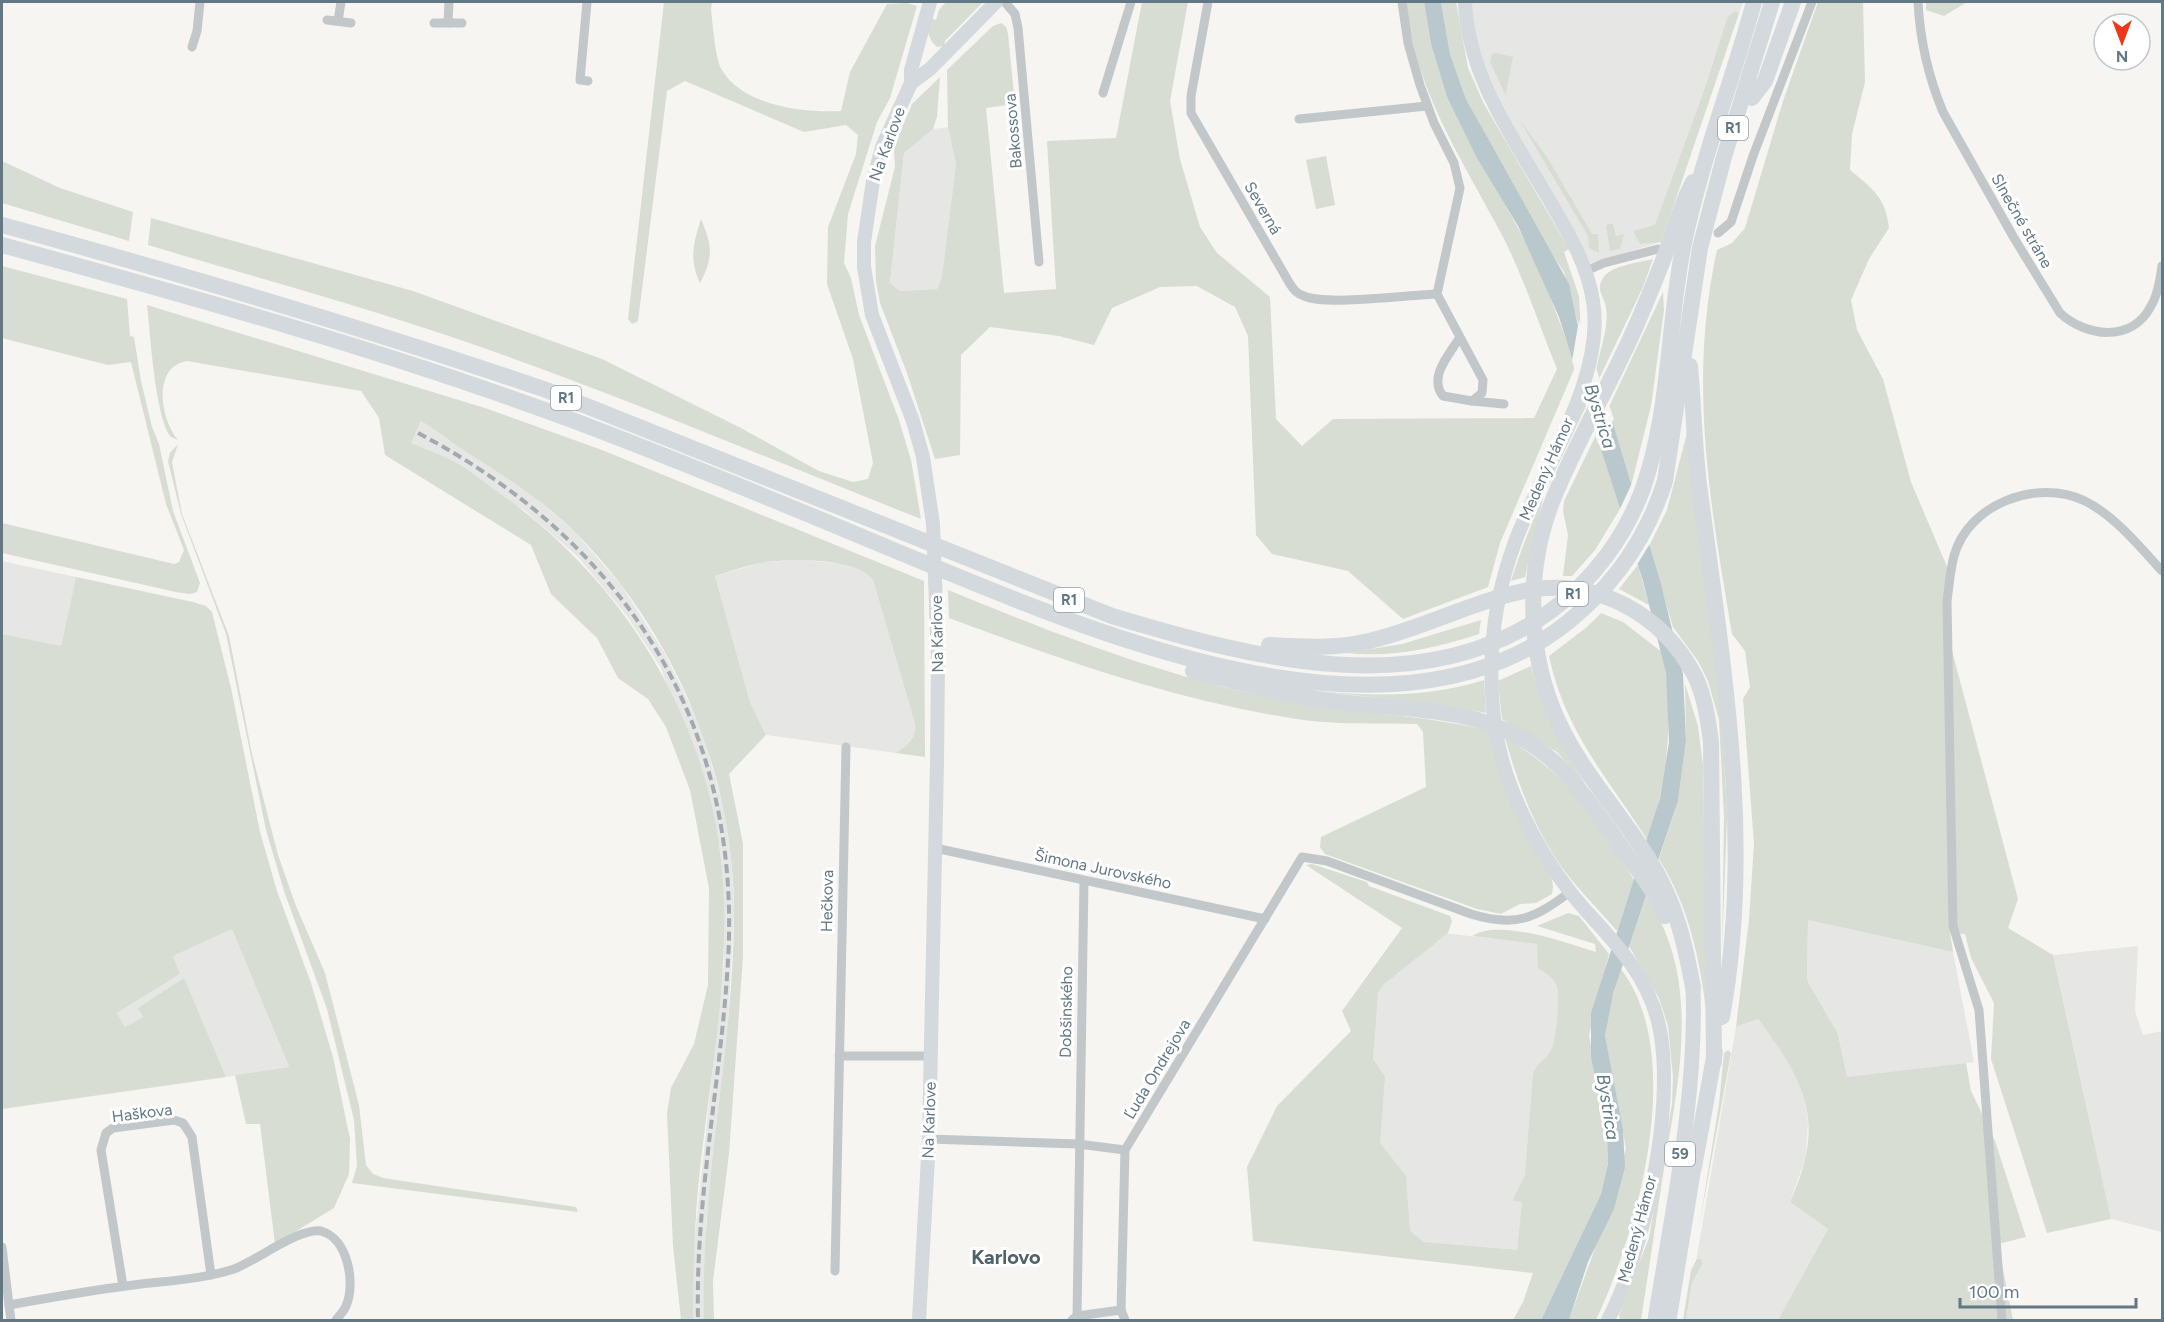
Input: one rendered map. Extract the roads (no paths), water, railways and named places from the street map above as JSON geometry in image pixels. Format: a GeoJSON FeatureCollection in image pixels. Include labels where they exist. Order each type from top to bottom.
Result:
{"type":"FeatureCollection","features":[{"type":"Feature","properties":{"kind":"highway","name":"R1"},"geometry":{"type":"LineString","coordinates":[[2,225],[467,363],[610,414],[1112,616],[1238,650],[1307,660],[1380,666],[1426,662],[1475,651],[1500,641],[1540,619],[1571,596],[1589,577],[1620,535],[1641,493],[1662,409],[1683,244],[1703,163],[1754,2]]}},
{"type":"Feature","properties":{"kind":"highway"},"geometry":{"type":"LineString","coordinates":[[1752,98],[1765,81],[1793,2]]}},
{"type":"Feature","properties":{"kind":"highway","name":"R1"},"geometry":{"type":"LineString","coordinates":[[2,245],[138,283],[467,383],[610,434],[1078,626],[1202,662],[1274,675],[1370,684],[1428,682],[1477,671],[1508,659],[1539,643],[1580,613],[1624,566],[1652,517],[1665,481],[1687,344],[1696,270],[1708,213],[1771,5]]}},
{"type":"Feature","properties":{"kind":"highway"},"geometry":{"type":"LineString","coordinates":[[1692,390],[1709,248],[1727,177],[1752,98],[1771,5]]}},
{"type":"Feature","properties":{"kind":"highway"},"geometry":{"type":"LineString","coordinates":[[1692,979],[1659,889],[1635,840],[1586,770],[1562,729],[1546,691],[1534,641],[1535,579],[1542,532],[1552,501],[1605,393],[1660,269],[1680,205],[1703,163]]}},
{"type":"Feature","properties":{"kind":"highway"},"geometry":{"type":"LineString","coordinates":[[2,217],[57,240]]}},
{"type":"Feature","properties":{"kind":"highway"},"geometry":{"type":"LineString","coordinates":[[1687,344],[1696,458],[1724,659],[1734,779],[1735,852],[1724,1005],[1694,1167]]}},
{"type":"Feature","properties":{"kind":"highway"},"geometry":{"type":"LineString","coordinates":[[1169,633],[1214,636],[1266,645],[1327,647],[1371,641],[1504,596],[1531,590],[1573,589],[1615,600],[1640,613],[1677,647],[1696,678],[1707,713],[1711,742],[1714,1062]]}},
{"type":"Feature","properties":{"kind":"highway"},"geometry":{"type":"LineString","coordinates":[[1078,626],[1120,649],[1264,689],[1340,702],[1455,714],[1497,725],[1529,742],[1570,778],[1630,859],[1659,889]]}},
{"type":"Feature","properties":{"kind":"main road","name":"59"},"geometry":{"type":"LineString","coordinates":[[1654,1320],[1687,1110],[1694,1036],[1692,979]]}},
{"type":"Feature","properties":{"kind":"main road","name":"59"},"geometry":{"type":"LineString","coordinates":[[1669,1320],[1694,1167]]}},
{"type":"Feature","properties":{"kind":"main road"},"geometry":{"type":"LineString","coordinates":[[1678,1320],[1688,1264],[1682,1235]]}},
{"type":"Feature","properties":{"kind":"street"},"geometry":{"type":"LineString","coordinates":[[192,47],[197,31],[200,2]]}},
{"type":"Feature","properties":{"kind":"street"},"geometry":{"type":"LineString","coordinates":[[339,21],[341,2]]}},
{"type":"Feature","properties":{"kind":"street"},"geometry":{"type":"LineString","coordinates":[[448,23],[449,2]]}},
{"type":"Feature","properties":{"kind":"street"},"geometry":{"type":"LineString","coordinates":[[587,2],[580,80],[588,81]]}},
{"type":"Feature","properties":{"kind":"street"},"geometry":{"type":"LineString","coordinates":[[911,83],[911,70],[930,2]]}},
{"type":"Feature","properties":{"kind":"street","name":"Na Karlove"},"geometry":{"type":"LineString","coordinates":[[919,1320],[929,1139],[935,848],[938,660],[933,524],[928,485],[913,421],[872,315],[864,267],[866,228],[873,181],[882,147],[911,83],[938,61],[996,2]]}},
{"type":"Feature","properties":{"kind":"street","name":"Bakossova"},"geometry":{"type":"LineString","coordinates":[[1005,2],[1015,14],[1018,28],[1039,262]]}},
{"type":"Feature","properties":{"kind":"street"},"geometry":{"type":"LineString","coordinates":[[1103,93],[1131,2]]}},
{"type":"Feature","properties":{"kind":"street","name":"Severná"},"geometry":{"type":"LineString","coordinates":[[1208,2],[1191,96],[1191,113],[1296,293],[1305,297],[1326,300],[1437,294]]}},
{"type":"Feature","properties":{"kind":"street"},"geometry":{"type":"LineString","coordinates":[[1402,2],[1412,60],[1427,106],[1454,163],[1460,188],[1437,294],[1483,380],[1482,393],[1472,401]]}},
{"type":"Feature","properties":{"kind":"street","name":"Medený Hámor"},"geometry":{"type":"LineString","coordinates":[[1465,2],[1469,42],[1484,85],[1576,248],[1586,271],[1594,321],[1591,356],[1581,391],[1515,542],[1502,584],[1491,657],[1497,736],[1515,795],[1542,848],[1570,892],[1630,963],[1654,1006],[1661,1033],[1664,1102],[1640,1230],[1627,1274],[1608,1320]]}},
{"type":"Feature","properties":{"kind":"street"},"geometry":{"type":"LineString","coordinates":[[1718,233],[1726,230],[1734,215],[1753,156],[1812,2]]}},
{"type":"Feature","properties":{"kind":"street","name":"Slnečné stráne"},"geometry":{"type":"LineString","coordinates":[[1918,2],[1921,42],[1933,89],[1942,112],[2060,313],[2071,323],[2097,333],[2113,333],[2127,329],[2141,320],[2151,307],[2163,266]]}},
{"type":"Feature","properties":{"kind":"street"},"geometry":{"type":"LineString","coordinates":[[327,20],[351,23]]}},
{"type":"Feature","properties":{"kind":"street"},"geometry":{"type":"LineString","coordinates":[[434,23],[462,23]]}},
{"type":"Feature","properties":{"kind":"street"},"geometry":{"type":"LineString","coordinates":[[919,45],[938,61]]}},
{"type":"Feature","properties":{"kind":"street"},"geometry":{"type":"LineString","coordinates":[[1299,119],[1427,106]]}},
{"type":"Feature","properties":{"kind":"street"},"geometry":{"type":"LineString","coordinates":[[1586,271],[1626,256],[1658,249]]}},
{"type":"Feature","properties":{"kind":"street"},"geometry":{"type":"LineString","coordinates":[[1460,337],[1436,377],[1438,389],[1443,396],[1504,404]]}},
{"type":"Feature","properties":{"kind":"street"},"geometry":{"type":"LineString","coordinates":[[2002,1320],[1979,1010],[1953,926],[1947,602],[1954,555],[1973,521],[2002,501],[2043,491],[2083,500],[2100,510],[2139,545],[2163,571]]}},
{"type":"Feature","properties":{"kind":"street","name":"Hečkova"},"geometry":{"type":"LineString","coordinates":[[835,1271],[846,747]]}},
{"type":"Feature","properties":{"kind":"street","name":"Šimona Jurovského"},"geometry":{"type":"LineString","coordinates":[[935,848],[1265,919]]}},
{"type":"Feature","properties":{"kind":"street","name":"Ľuda Ondrejova"},"geometry":{"type":"LineString","coordinates":[[1125,1320],[1121,1310],[1125,1150],[1302,857],[1327,861],[1471,914],[1495,920],[1529,918],[1548,909],[1570,892]]}},
{"type":"Feature","properties":{"kind":"street","name":"Dobšinského"},"geometry":{"type":"LineString","coordinates":[[1083,881],[1075,1318],[1121,1310]]}},
{"type":"Feature","properties":{"kind":"street"},"geometry":{"type":"LineString","coordinates":[[839,1056],[930,1056]]}},
{"type":"Feature","properties":{"kind":"street","name":"Haškova"},"geometry":{"type":"LineString","coordinates":[[123,1286],[101,1150],[106,1133],[113,1128],[174,1120],[188,1128],[192,1137],[211,1275]]}},
{"type":"Feature","properties":{"kind":"street"},"geometry":{"type":"LineString","coordinates":[[929,1139],[1078,1144],[1125,1150]]}},
{"type":"Feature","properties":{"kind":"street"},"geometry":{"type":"LineString","coordinates":[[9,1305],[123,1286],[211,1275],[255,1260],[305,1233],[323,1231],[336,1241],[350,1269],[350,1294],[346,1306],[336,1320]]}},
{"type":"Feature","properties":{"kind":"street"},"geometry":{"type":"LineString","coordinates":[[2,1247],[11,1320]]}},
{"type":"Feature","properties":{"kind":"water","name":"Bystrica"},"geometry":{"type":"Polygon","coordinates":[[[1424,2],[1441,2],[1450,54],[1466,99],[1569,284],[1577,322],[1614,427],[1661,584],[1683,674],[1686,741],[1678,801],[1613,994],[1605,1035],[1623,1130],[1625,1167],[1614,1209],[1588,1262],[1569,1320],[1541,1320],[1601,1194],[1608,1163],[1607,1135],[1591,1057],[1591,1013],[1660,798],[1669,742],[1666,673],[1643,581],[1559,317],[1518,226],[1477,158],[1447,97],[1431,44],[1424,2]]]}},
{"type":"Feature","properties":{"kind":"railway"},"geometry":{"type":"LineString","coordinates":[[418,433],[491,477],[555,528],[610,585],[656,649],[690,718],[714,794],[727,875],[728,961],[700,1230],[698,1320]]}},
{"type":"Feature","properties":{"kind":"district","name":"Karlovo"},"geometry":{"type":"Point","coordinates":[1006,1257]}}]}
